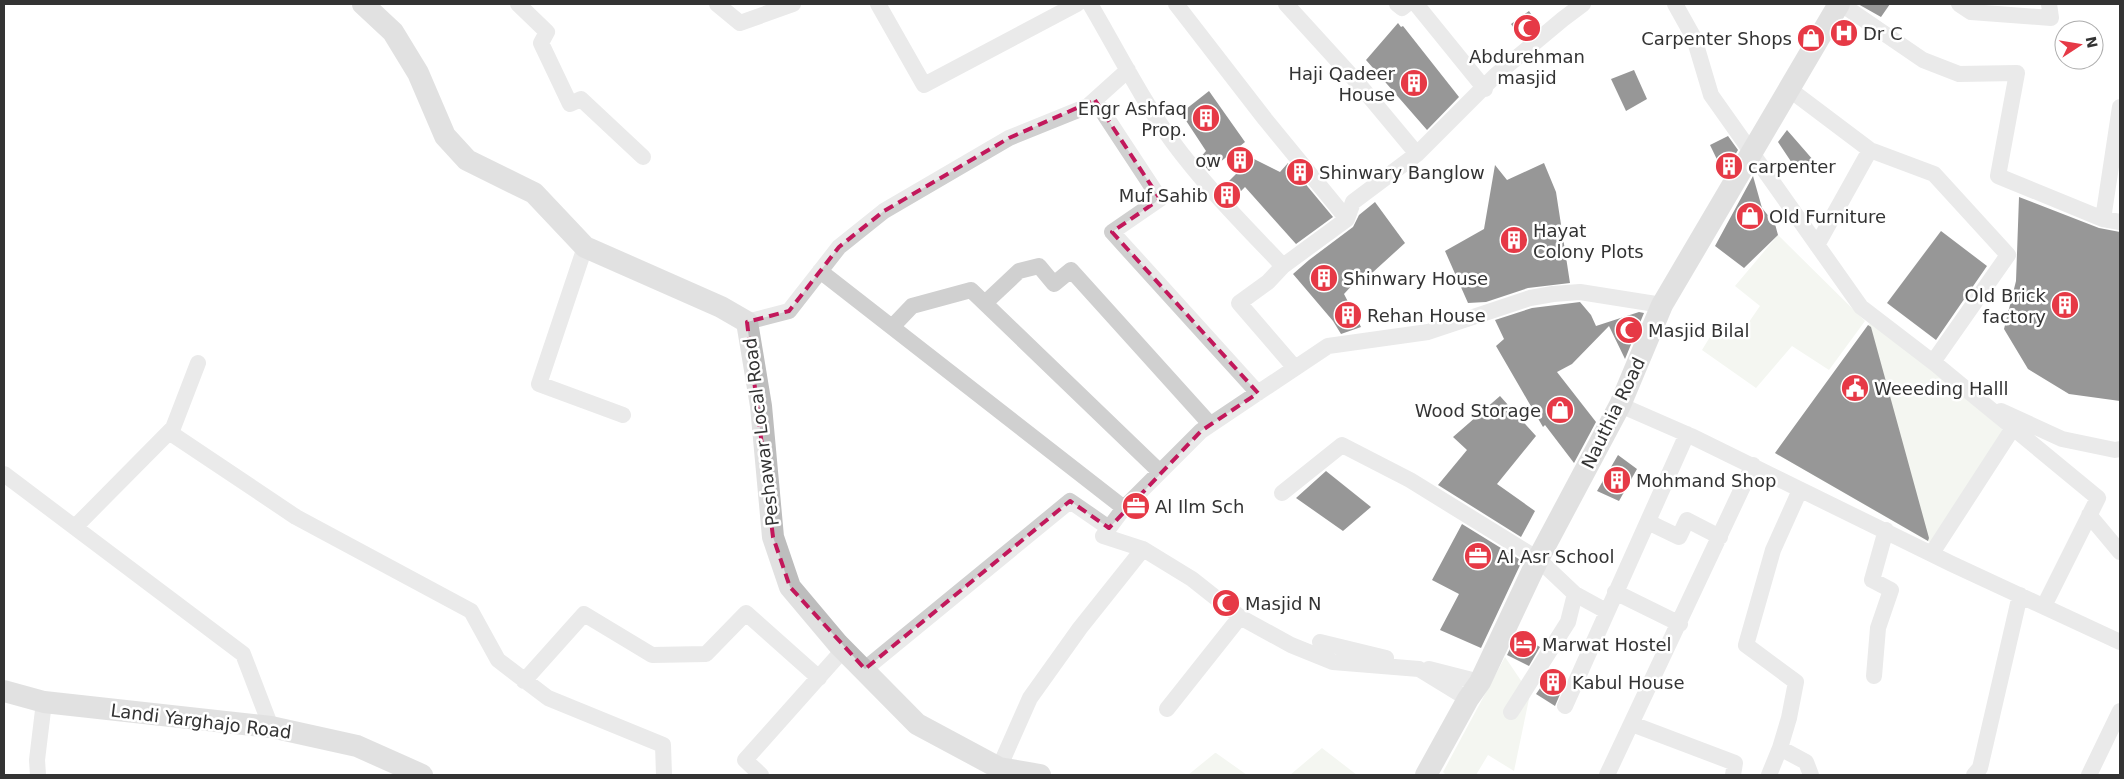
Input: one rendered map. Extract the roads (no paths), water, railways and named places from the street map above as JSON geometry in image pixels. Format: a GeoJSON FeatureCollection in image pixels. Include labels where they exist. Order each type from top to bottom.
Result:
{"type":"FeatureCollection","features":[{"type":"Feature","properties":{"kind":"street","name":"Peshawar Local Road"},"geometry":{"type":"LineString","coordinates":[[363,4],[393,32],[418,73],[445,136],[467,160],[534,193],[585,247],[721,307],[747,322],[761,406],[773,537],[790,587],[844,650],[917,724],[999,768],[1040,775]]}},
{"type":"Feature","properties":{"kind":"street"},"geometry":{"type":"LineString","coordinates":[[518,4],[547,32],[540,43],[570,104],[581,99],[643,157]]}},
{"type":"Feature","properties":{"kind":"street"},"geometry":{"type":"LineString","coordinates":[[717,4],[740,23],[793,4]]}},
{"type":"Feature","properties":{"kind":"street"},"geometry":{"type":"LineString","coordinates":[[878,4],[924,85],[1077,4]]}},
{"type":"Feature","properties":{"kind":"street"},"geometry":{"type":"LineString","coordinates":[[1090,4],[1172,141],[1221,199],[1283,266]]}},
{"type":"Feature","properties":{"kind":"street"},"geometry":{"type":"LineString","coordinates":[[1176,4],[1264,119],[1347,219]]}},
{"type":"Feature","properties":{"kind":"street"},"geometry":{"type":"LineString","coordinates":[[1286,4],[1357,82],[1417,154]]}},
{"type":"Feature","properties":{"kind":"street"},"geometry":{"type":"LineString","coordinates":[[1397,4],[1402,8],[1407,4]]}},
{"type":"Feature","properties":{"kind":"street"},"geometry":{"type":"LineString","coordinates":[[1416,4],[1485,89]]}},
{"type":"Feature","properties":{"kind":"street"},"geometry":{"type":"LineString","coordinates":[[1295,368],[1239,303],[1268,282],[1283,266],[1347,219],[1353,202],[1417,154],[1485,89],[1496,75],[1563,18],[1583,4]]}},
{"type":"Feature","properties":{"kind":"street"},"geometry":{"type":"LineString","coordinates":[[1676,4],[1694,38],[1711,95],[1750,153],[1861,307],[1933,362],[2098,498],[2044,606]]}},
{"type":"Feature","properties":{"kind":"street"},"geometry":{"type":"LineString","coordinates":[[1840,4],[1923,60],[1959,74],[2016,73],[1998,176],[2103,219],[2120,222]]}},
{"type":"Feature","properties":{"kind":"street","name":"Nauthia Road"},"geometry":{"type":"LineString","coordinates":[[1426,775],[1474,690],[1538,559],[1620,405],[1662,305],[1750,153],[1840,4]]}},
{"type":"Feature","properties":{"kind":"street"},"geometry":{"type":"LineString","coordinates":[[1959,4],[1971,12],[2051,18],[2050,4]]}},
{"type":"Feature","properties":{"kind":"street"},"geometry":{"type":"LineString","coordinates":[[747,322],[789,311],[839,247],[884,211],[1009,138],[1088,106],[1128,70]]}},
{"type":"Feature","properties":{"kind":"street"},"geometry":{"type":"LineString","coordinates":[[1789,89],[1870,150],[1934,174],[2008,255],[1933,362]]}},
{"type":"Feature","properties":{"kind":"street"},"geometry":{"type":"LineString","coordinates":[[1095,100],[1160,199],[1112,232],[1258,393]]}},
{"type":"Feature","properties":{"kind":"street"},"geometry":{"type":"LineString","coordinates":[[2103,219],[2120,107]]}},
{"type":"Feature","properties":{"kind":"street"},"geometry":{"type":"LineString","coordinates":[[1817,245],[1870,150]]}},
{"type":"Feature","properties":{"kind":"street"},"geometry":{"type":"LineString","coordinates":[[585,247],[539,384],[623,415]]}},
{"type":"Feature","properties":{"kind":"street"},"geometry":{"type":"LineString","coordinates":[[985,303],[1019,271],[1039,266],[1054,284],[1071,270],[1210,424]]}},
{"type":"Feature","properties":{"kind":"street"},"geometry":{"type":"LineString","coordinates":[[820,271],[1124,508]]}},
{"type":"Feature","properties":{"kind":"street"},"geometry":{"type":"LineString","coordinates":[[892,327],[912,306],[971,290],[1160,472]]}},
{"type":"Feature","properties":{"kind":"street"},"geometry":{"type":"LineString","coordinates":[[1474,690],[1419,669],[1333,662],[1291,644],[1240,616],[1192,579],[1142,549],[1103,536],[1124,508],[1201,430],[1328,346],[1428,332],[1530,298],[1580,292],[1662,305]]}},
{"type":"Feature","properties":{"kind":"street"},"geometry":{"type":"LineString","coordinates":[[75,527],[173,428],[198,363]]}},
{"type":"Feature","properties":{"kind":"street"},"geometry":{"type":"LineString","coordinates":[[1981,401],[2062,438],[2115,450],[2120,449]]}},
{"type":"Feature","properties":{"kind":"street"},"geometry":{"type":"LineString","coordinates":[[1620,405],[1753,465],[1932,554],[2120,642]]}},
{"type":"Feature","properties":{"kind":"street"},"geometry":{"type":"LineString","coordinates":[[1932,554],[2013,428]]}},
{"type":"Feature","properties":{"kind":"street"},"geometry":{"type":"LineString","coordinates":[[169,432],[296,517],[471,612],[498,660],[548,698],[663,745],[664,775]]}},
{"type":"Feature","properties":{"kind":"street"},"geometry":{"type":"LineString","coordinates":[[1565,706],[1687,434]]}},
{"type":"Feature","properties":{"kind":"street"},"geometry":{"type":"LineString","coordinates":[[1282,493],[1342,445],[1410,480],[1538,559],[1575,594],[1606,611]]}},
{"type":"Feature","properties":{"kind":"street"},"geometry":{"type":"LineString","coordinates":[[1608,775],[1753,465]]}},
{"type":"Feature","properties":{"kind":"street"},"geometry":{"type":"LineString","coordinates":[[4,474],[243,654],[271,727]]}},
{"type":"Feature","properties":{"kind":"street"},"geometry":{"type":"LineString","coordinates":[[1769,775],[1789,718],[1796,682],[1746,645],[1773,550],[1800,490]]}},
{"type":"Feature","properties":{"kind":"street"},"geometry":{"type":"LineString","coordinates":[[864,669],[1070,502],[1109,528]]}},
{"type":"Feature","properties":{"kind":"street"},"geometry":{"type":"LineString","coordinates":[[2090,515],[2120,552]]}},
{"type":"Feature","properties":{"kind":"street"},"geometry":{"type":"LineString","coordinates":[[1648,522],[1679,537],[1687,520],[1720,537]]}},
{"type":"Feature","properties":{"kind":"street"},"geometry":{"type":"LineString","coordinates":[[1874,676],[1878,628],[1890,590],[1872,580],[1886,530]]}},
{"type":"Feature","properties":{"kind":"street"},"geometry":{"type":"LineString","coordinates":[[999,768],[1030,698],[1080,628],[1142,549]]}},
{"type":"Feature","properties":{"kind":"street"},"geometry":{"type":"LineString","coordinates":[[1615,592],[1680,624]]}},
{"type":"Feature","properties":{"kind":"street"},"geometry":{"type":"LineString","coordinates":[[1511,712],[1568,622],[1575,594]]}},
{"type":"Feature","properties":{"kind":"street"},"geometry":{"type":"LineString","coordinates":[[1974,775],[1980,768],[2020,595]]}},
{"type":"Feature","properties":{"kind":"street"},"geometry":{"type":"LineString","coordinates":[[524,681],[584,614],[652,655],[706,654],[746,613],[819,678]]}},
{"type":"Feature","properties":{"kind":"street"},"geometry":{"type":"LineString","coordinates":[[1167,709],[1240,616]]}},
{"type":"Feature","properties":{"kind":"street"},"geometry":{"type":"LineString","coordinates":[[1320,642],[1474,690]]}},
{"type":"Feature","properties":{"kind":"street"},"geometry":{"type":"LineString","coordinates":[[761,775],[745,760],[844,650]]}},
{"type":"Feature","properties":{"kind":"street","name":"Landi Yarghajo Road"},"geometry":{"type":"LineString","coordinates":[[4,691],[44,702],[271,727],[357,746],[422,775]]}},
{"type":"Feature","properties":{"kind":"street"},"geometry":{"type":"LineString","coordinates":[[38,775],[37,760],[44,702]]}},
{"type":"Feature","properties":{"kind":"street"},"geometry":{"type":"LineString","coordinates":[[2089,775],[2120,711]]}},
{"type":"Feature","properties":{"kind":"street"},"geometry":{"type":"LineString","coordinates":[[1632,724],[1735,763],[1733,775]]}},
{"type":"Feature","properties":{"kind":"street"},"geometry":{"type":"LineString","coordinates":[[1780,748],[1806,762],[1811,775]]}},
{"type":"Feature","properties":{"kind":"place","name":"Abdurehman masjid"},"geometry":{"type":"Point","coordinates":[1527,28]}},
{"type":"Feature","properties":{"kind":"place","name":"Dr C"},"geometry":{"type":"Point","coordinates":[1844,33]}},
{"type":"Feature","properties":{"kind":"place","name":"Carpenter Shops"},"geometry":{"type":"Point","coordinates":[1811,38]}},
{"type":"Feature","properties":{"kind":"place","name":"Haji Qadeer House"},"geometry":{"type":"Point","coordinates":[1414,83]}},
{"type":"Feature","properties":{"kind":"place","name":"Engr Ashfaq Prop."},"geometry":{"type":"Point","coordinates":[1206,118]}},
{"type":"Feature","properties":{"kind":"place","name":"ow"},"geometry":{"type":"Point","coordinates":[1240,160]}},
{"type":"Feature","properties":{"kind":"place","name":"carpenter"},"geometry":{"type":"Point","coordinates":[1729,166]}},
{"type":"Feature","properties":{"kind":"place","name":"Shinwary Banglow"},"geometry":{"type":"Point","coordinates":[1300,172]}},
{"type":"Feature","properties":{"kind":"place","name":"Muf Sahib"},"geometry":{"type":"Point","coordinates":[1227,195]}},
{"type":"Feature","properties":{"kind":"place","name":"Old Furniture"},"geometry":{"type":"Point","coordinates":[1750,216]}},
{"type":"Feature","properties":{"kind":"place","name":"Hayat Colony Plots"},"geometry":{"type":"Point","coordinates":[1514,240]}},
{"type":"Feature","properties":{"kind":"place","name":"Shinwary House"},"geometry":{"type":"Point","coordinates":[1324,278]}},
{"type":"Feature","properties":{"kind":"place","name":"Old Brick factory"},"geometry":{"type":"Point","coordinates":[2065,305]}},
{"type":"Feature","properties":{"kind":"place","name":"Rehan House"},"geometry":{"type":"Point","coordinates":[1348,315]}},
{"type":"Feature","properties":{"kind":"place","name":"Masjid Bilal"},"geometry":{"type":"Point","coordinates":[1629,330]}},
{"type":"Feature","properties":{"kind":"place","name":"Weeeding Halll"},"geometry":{"type":"Point","coordinates":[1855,388]}},
{"type":"Feature","properties":{"kind":"place","name":"Wood Storage"},"geometry":{"type":"Point","coordinates":[1560,410]}},
{"type":"Feature","properties":{"kind":"place","name":"Mohmand Shop"},"geometry":{"type":"Point","coordinates":[1617,480]}},
{"type":"Feature","properties":{"kind":"place","name":"Al Ilm Sch"},"geometry":{"type":"Point","coordinates":[1136,506]}},
{"type":"Feature","properties":{"kind":"place","name":"Al Asr School"},"geometry":{"type":"Point","coordinates":[1478,556]}},
{"type":"Feature","properties":{"kind":"place","name":"Masjid N"},"geometry":{"type":"Point","coordinates":[1226,603]}},
{"type":"Feature","properties":{"kind":"place","name":"Marwat Hostel"},"geometry":{"type":"Point","coordinates":[1523,644]}},
{"type":"Feature","properties":{"kind":"place","name":"Kabul House"},"geometry":{"type":"Point","coordinates":[1553,682]}}]}
